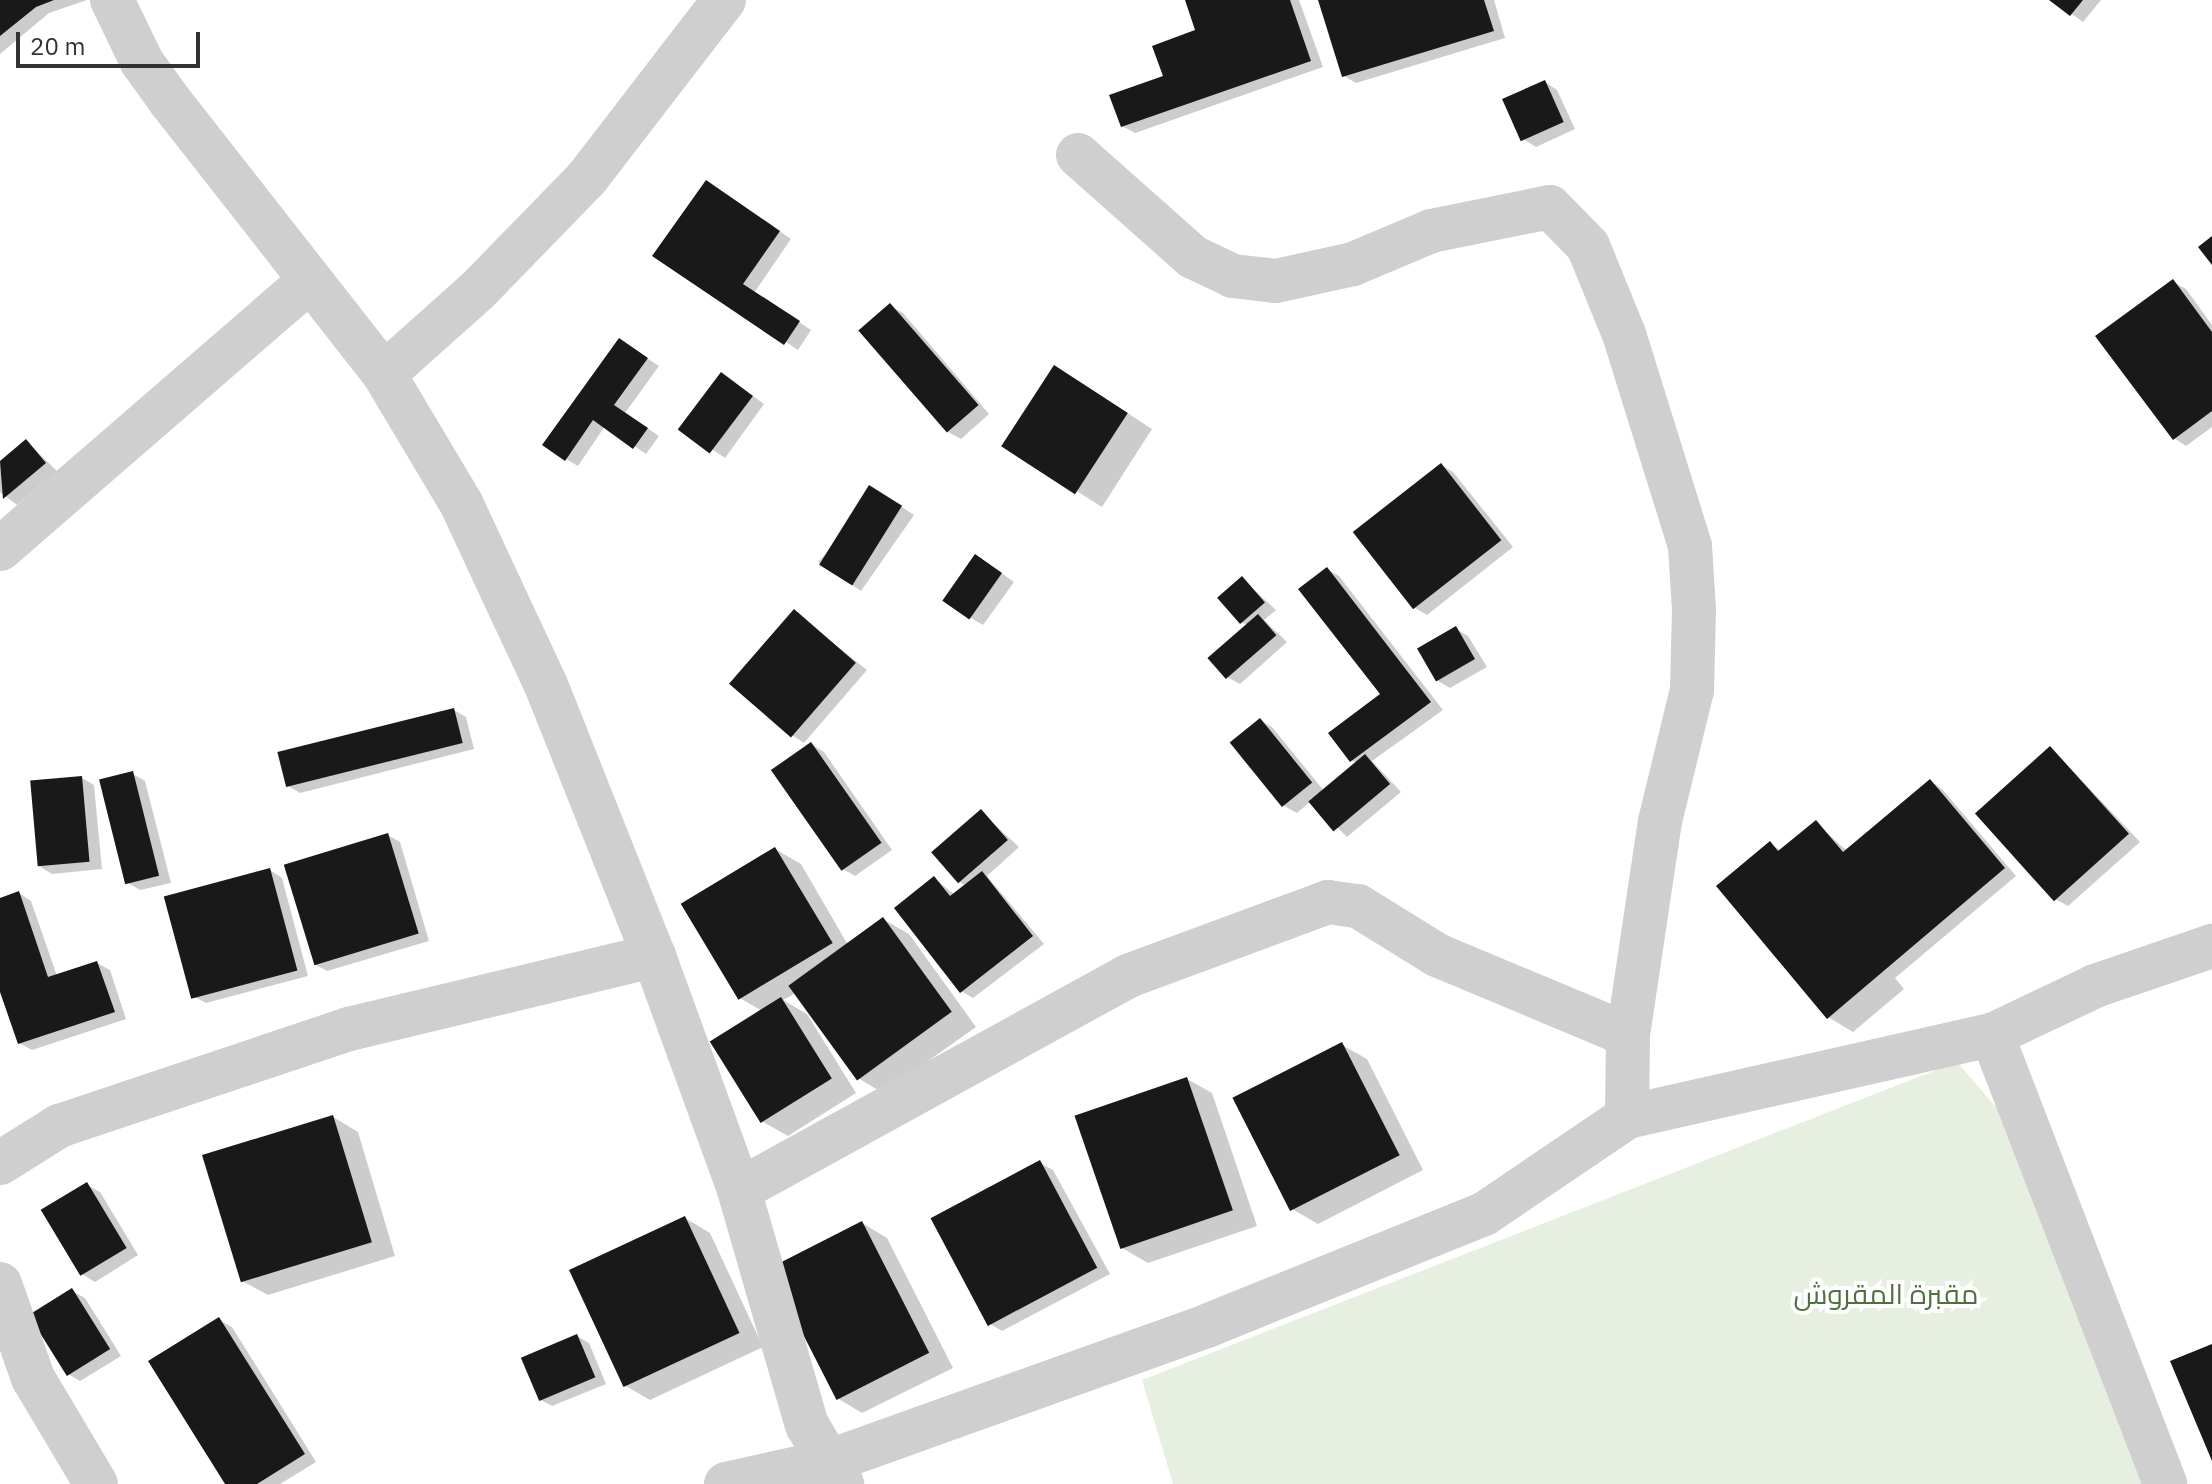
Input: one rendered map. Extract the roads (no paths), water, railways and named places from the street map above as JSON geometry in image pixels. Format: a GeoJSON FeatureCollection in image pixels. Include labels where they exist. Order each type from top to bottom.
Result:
{"type":"FeatureCollection","features":[{"type":"Feature","properties":{"kind":"street"},"geometry":{"type":"LineString","coordinates":[[112,0],[149,72],[384,374],[461,503],[546,685],[654,956],[739,1190],[807,1425],[836,1472]]}},
{"type":"Feature","properties":{"kind":"street"},"geometry":{"type":"LineString","coordinates":[[384,374],[478,290],[586,179],[724,0]]}},
{"type":"Feature","properties":{"kind":"street"},"geometry":{"type":"LineString","coordinates":[[1078,155],[1193,257],[1233,276],[1276,281],[1353,264],[1431,231],[1550,207],[1588,246],[1624,334],[1690,546],[1694,609],[1692,690],[1660,821],[1628,1035],[1627,1117]]}},
{"type":"Feature","properties":{"kind":"street"},"geometry":{"type":"LineString","coordinates":[[0,549],[310,280]]}},
{"type":"Feature","properties":{"kind":"street"},"geometry":{"type":"LineString","coordinates":[[739,1190],[1128,976],[1328,902],[1358,906],[1437,955],[1628,1035]]}},
{"type":"Feature","properties":{"kind":"street"},"geometry":{"type":"LineString","coordinates":[[726,1484],[836,1472],[1484,1214],[1627,1117],[1992,1035],[2095,986],[2212,946]]}},
{"type":"Feature","properties":{"kind":"street"},"geometry":{"type":"LineString","coordinates":[[0,1163],[59,1126],[349,1029],[654,956]]}},
{"type":"Feature","properties":{"kind":"street"},"geometry":{"type":"LineString","coordinates":[[1992,1035],[2165,1484]]}},
{"type":"Feature","properties":{"kind":"street"},"geometry":{"type":"LineString","coordinates":[[0,1284],[33,1378],[96,1484]]}},
{"type":"Feature","properties":{"kind":"park label","name":"مقبرة المقروش"},"geometry":{"type":"Point","coordinates":[1886,1294]}}]}
